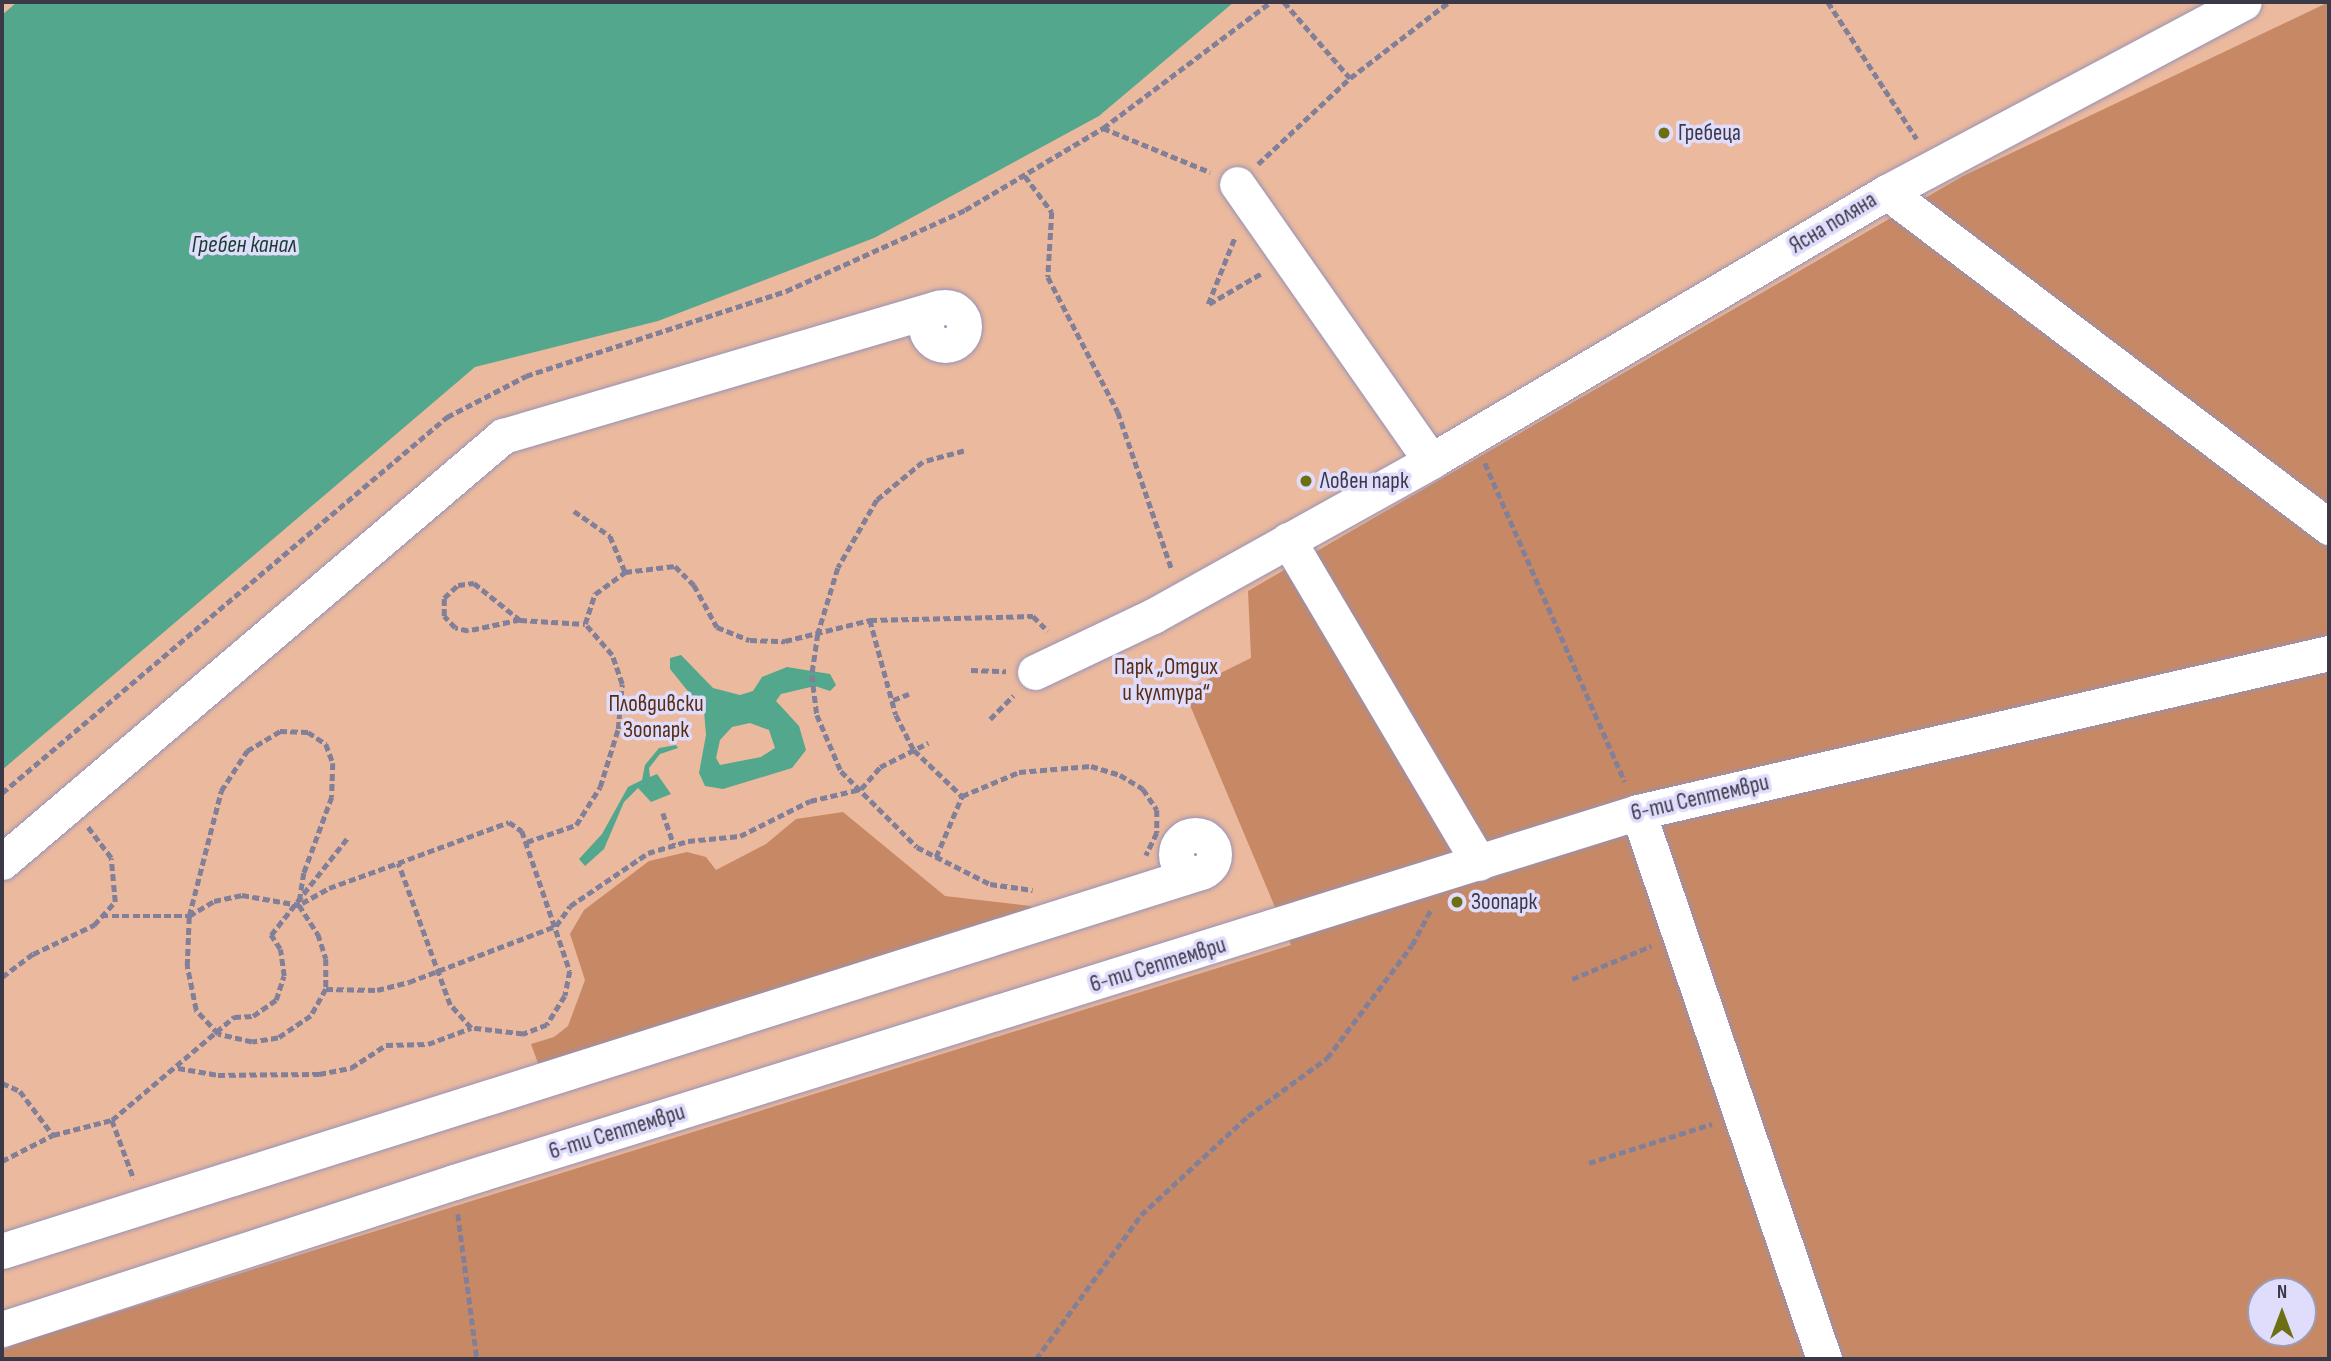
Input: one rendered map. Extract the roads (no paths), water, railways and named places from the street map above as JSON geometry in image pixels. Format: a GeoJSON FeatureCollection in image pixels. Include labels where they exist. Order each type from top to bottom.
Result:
{"type":"FeatureCollection","features":[{"type":"Feature","properties":{"kind":"street","name":"Ясна поляна"},"geometry":{"type":"LineString","coordinates":[[1035,672],[1183,599],[1431,461],[1887,192],[2244,2]]}},
{"type":"Feature","properties":{"kind":"street"},"geometry":{"type":"LineString","coordinates":[[1243,192],[1431,461]]}},
{"type":"Feature","properties":{"kind":"street"},"geometry":{"type":"LineString","coordinates":[[1887,192],[2329,527]]}},
{"type":"Feature","properties":{"kind":"street"},"geometry":{"type":"LineString","coordinates":[[2,862],[503,436],[939,308]]}},
{"type":"Feature","properties":{"kind":"street"},"geometry":{"type":"LineString","coordinates":[[1288,540],[1465,867]]}},
{"type":"Feature","properties":{"kind":"street","name":"6-ти Септември"},"geometry":{"type":"LineString","coordinates":[[2,1329],[454,1182],[1638,812],[2329,653]]}},
{"type":"Feature","properties":{"kind":"street"},"geometry":{"type":"LineString","coordinates":[[1638,812],[1743,1114],[1824,1359]]}},
{"type":"Feature","properties":{"kind":"street"},"geometry":{"type":"LineString","coordinates":[[2,1251],[1201,872]]}},
{"type":"Feature","properties":{"kind":"water","name":"Гребен канал"},"geometry":{"type":"Polygon","coordinates":[[[17,2],[1234,2],[1099,116],[874,238],[658,321],[475,367],[2,770],[2,15],[17,2]]]}},
{"type":"Feature","properties":{"kind":"water"},"geometry":{"type":"Polygon","coordinates":[[[681,655],[713,688],[740,695],[753,691],[762,677],[787,667],[830,674],[836,685],[830,691],[815,686],[781,694],[776,701],[799,726],[806,750],[792,768],[723,789],[705,786],[699,773],[706,735],[704,711],[670,669],[670,658],[681,655]],[[750,723],[732,727],[720,740],[716,758],[720,765],[761,757],[775,748],[769,730],[750,723]]]}},
{"type":"Feature","properties":{"kind":"water"},"geometry":{"type":"Polygon","coordinates":[[[676,745],[678,748],[660,754],[649,768],[650,777],[657,774],[671,794],[651,802],[638,788],[624,802],[604,849],[585,866],[579,859],[602,834],[628,787],[642,780],[645,765],[659,748],[676,745]]]}},
{"type":"Feature","properties":{"kind":"place","name":"Гребеца"},"geometry":{"type":"Point","coordinates":[1664,133]}},
{"type":"Feature","properties":{"kind":"place","name":"Ловен парк"},"geometry":{"type":"Point","coordinates":[1306,481]}},
{"type":"Feature","properties":{"kind":"place","name":"Зоопарк"},"geometry":{"type":"Point","coordinates":[1457,902]}},
{"type":"Feature","properties":{"kind":"park label","name":"Парк „Отдих и култура“"},"geometry":{"type":"Point","coordinates":[1166,680]}},
{"type":"Feature","properties":{"kind":"park label","name":"Пловдивски Зоопарк"},"geometry":{"type":"Point","coordinates":[656,717]}}]}
